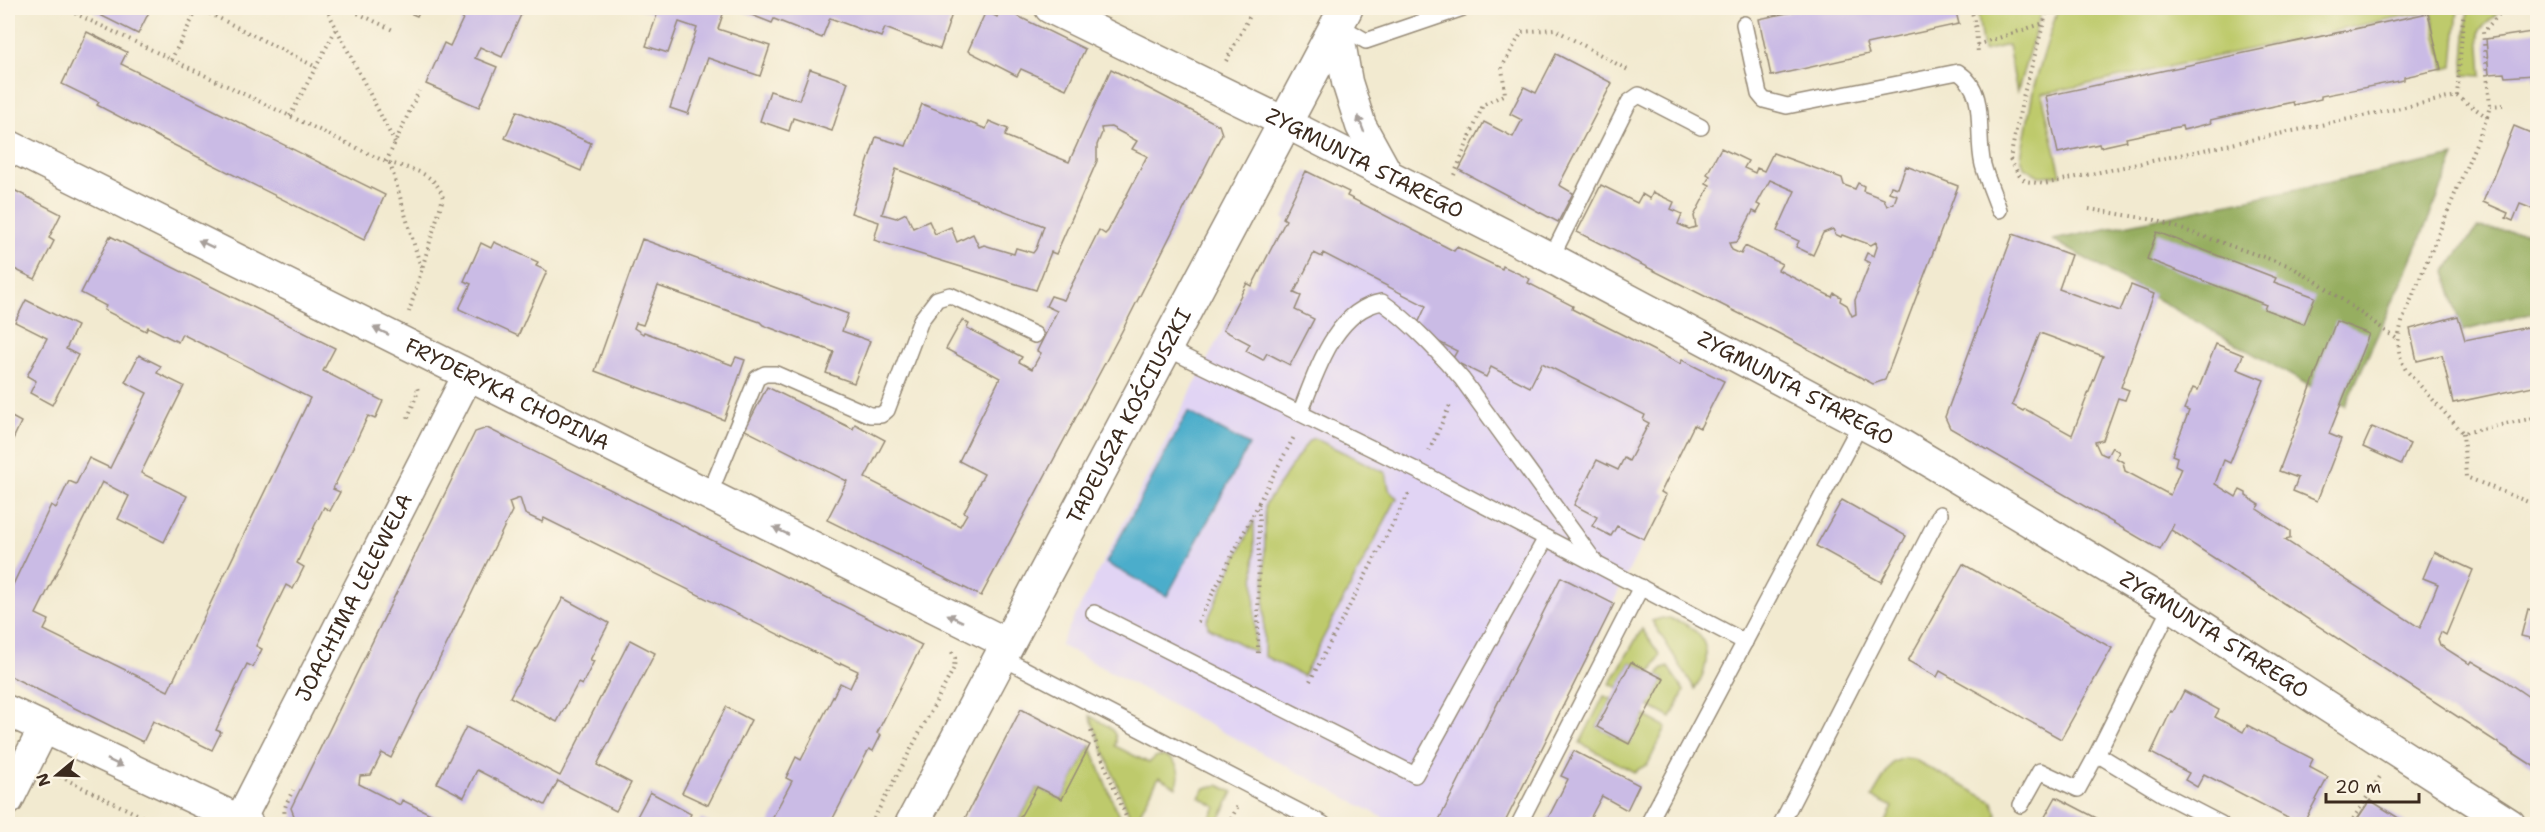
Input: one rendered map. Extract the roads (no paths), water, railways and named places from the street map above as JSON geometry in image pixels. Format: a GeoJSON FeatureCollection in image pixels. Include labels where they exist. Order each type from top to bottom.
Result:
{"type":"FeatureCollection","features":[{"type":"Feature","properties":{"kind":"street","name":"ZYGMUNTA STAREGO"},"geometry":{"type":"LineString","coordinates":[[1050,8],[1286,123],[1551,258],[1923,457],[2171,606],[2510,825]]}},
{"type":"Feature","properties":{"kind":"street","name":"TADEUSZA KOŚCIUSZKI"},"geometry":{"type":"LineString","coordinates":[[912,825],[1341,16]]}},
{"type":"Feature","properties":{"kind":"street"},"geometry":{"type":"LineString","coordinates":[[1341,16],[1347,82],[1361,126],[1388,175]]}},
{"type":"Feature","properties":{"kind":"street","name":"FRYDERYKA CHOPINA"},"geometry":{"type":"LineString","coordinates":[[8,145],[709,495],[1004,650]]}},
{"type":"Feature","properties":{"kind":"street","name":"JOACHIMA LELEWELA"},"geometry":{"type":"LineString","coordinates":[[244,823],[468,375]]}},
{"type":"Feature","properties":{"kind":"street"},"geometry":{"type":"LineString","coordinates":[[8,711],[43,730],[244,823]]}},
{"type":"Feature","properties":{"kind":"street"},"geometry":{"type":"LineString","coordinates":[[8,800],[43,730]]}},
{"type":"Feature","properties":{"kind":"lane"},"geometry":{"type":"LineString","coordinates":[[1341,16],[1366,41],[1463,8]]}},
{"type":"Feature","properties":{"kind":"lane"},"geometry":{"type":"LineString","coordinates":[[1744,24],[1759,94],[1764,100],[1787,106],[1958,72],[1966,78],[1977,94],[1983,163],[1999,210]]}},
{"type":"Feature","properties":{"kind":"lane"},"geometry":{"type":"LineString","coordinates":[[1551,258],[1629,102],[1639,95],[1701,126]]}},
{"type":"Feature","properties":{"kind":"lane"},"geometry":{"type":"LineString","coordinates":[[709,495],[757,378],[765,374],[776,374],[870,415],[881,415],[887,410],[921,320],[936,299],[950,295],[1035,335]]}},
{"type":"Feature","properties":{"kind":"lane"},"geometry":{"type":"LineString","coordinates":[[1303,414],[1325,351],[1353,313],[1367,304],[1382,302],[1396,312],[1462,380],[1597,565]]}},
{"type":"Feature","properties":{"kind":"lane"},"geometry":{"type":"LineString","coordinates":[[1166,348],[1420,472],[1745,642]]}},
{"type":"Feature","properties":{"kind":"lane"},"geometry":{"type":"LineString","coordinates":[[1666,825],[1650,821],[1861,423]]}},
{"type":"Feature","properties":{"kind":"lane"},"geometry":{"type":"LineString","coordinates":[[1780,825],[1940,514]]}},
{"type":"Feature","properties":{"kind":"lane"},"geometry":{"type":"LineString","coordinates":[[1094,613],[1415,775],[1546,537]]}},
{"type":"Feature","properties":{"kind":"lane"},"geometry":{"type":"LineString","coordinates":[[1519,825],[1641,588]]}},
{"type":"Feature","properties":{"kind":"lane"},"geometry":{"type":"LineString","coordinates":[[2021,805],[2040,771],[2078,789],[2171,606]]}},
{"type":"Feature","properties":{"kind":"lane"},"geometry":{"type":"LineString","coordinates":[[1004,650],[1323,825]]}},
{"type":"Feature","properties":{"kind":"lane"},"geometry":{"type":"LineString","coordinates":[[2097,754],[2163,794],[2221,825]]}},
{"type":"Feature","properties":{"kind":"water"},"geometry":{"type":"Polygon","coordinates":[[[1188,412],[1249,445],[1167,596],[1106,563],[1188,412]]]}}]}
